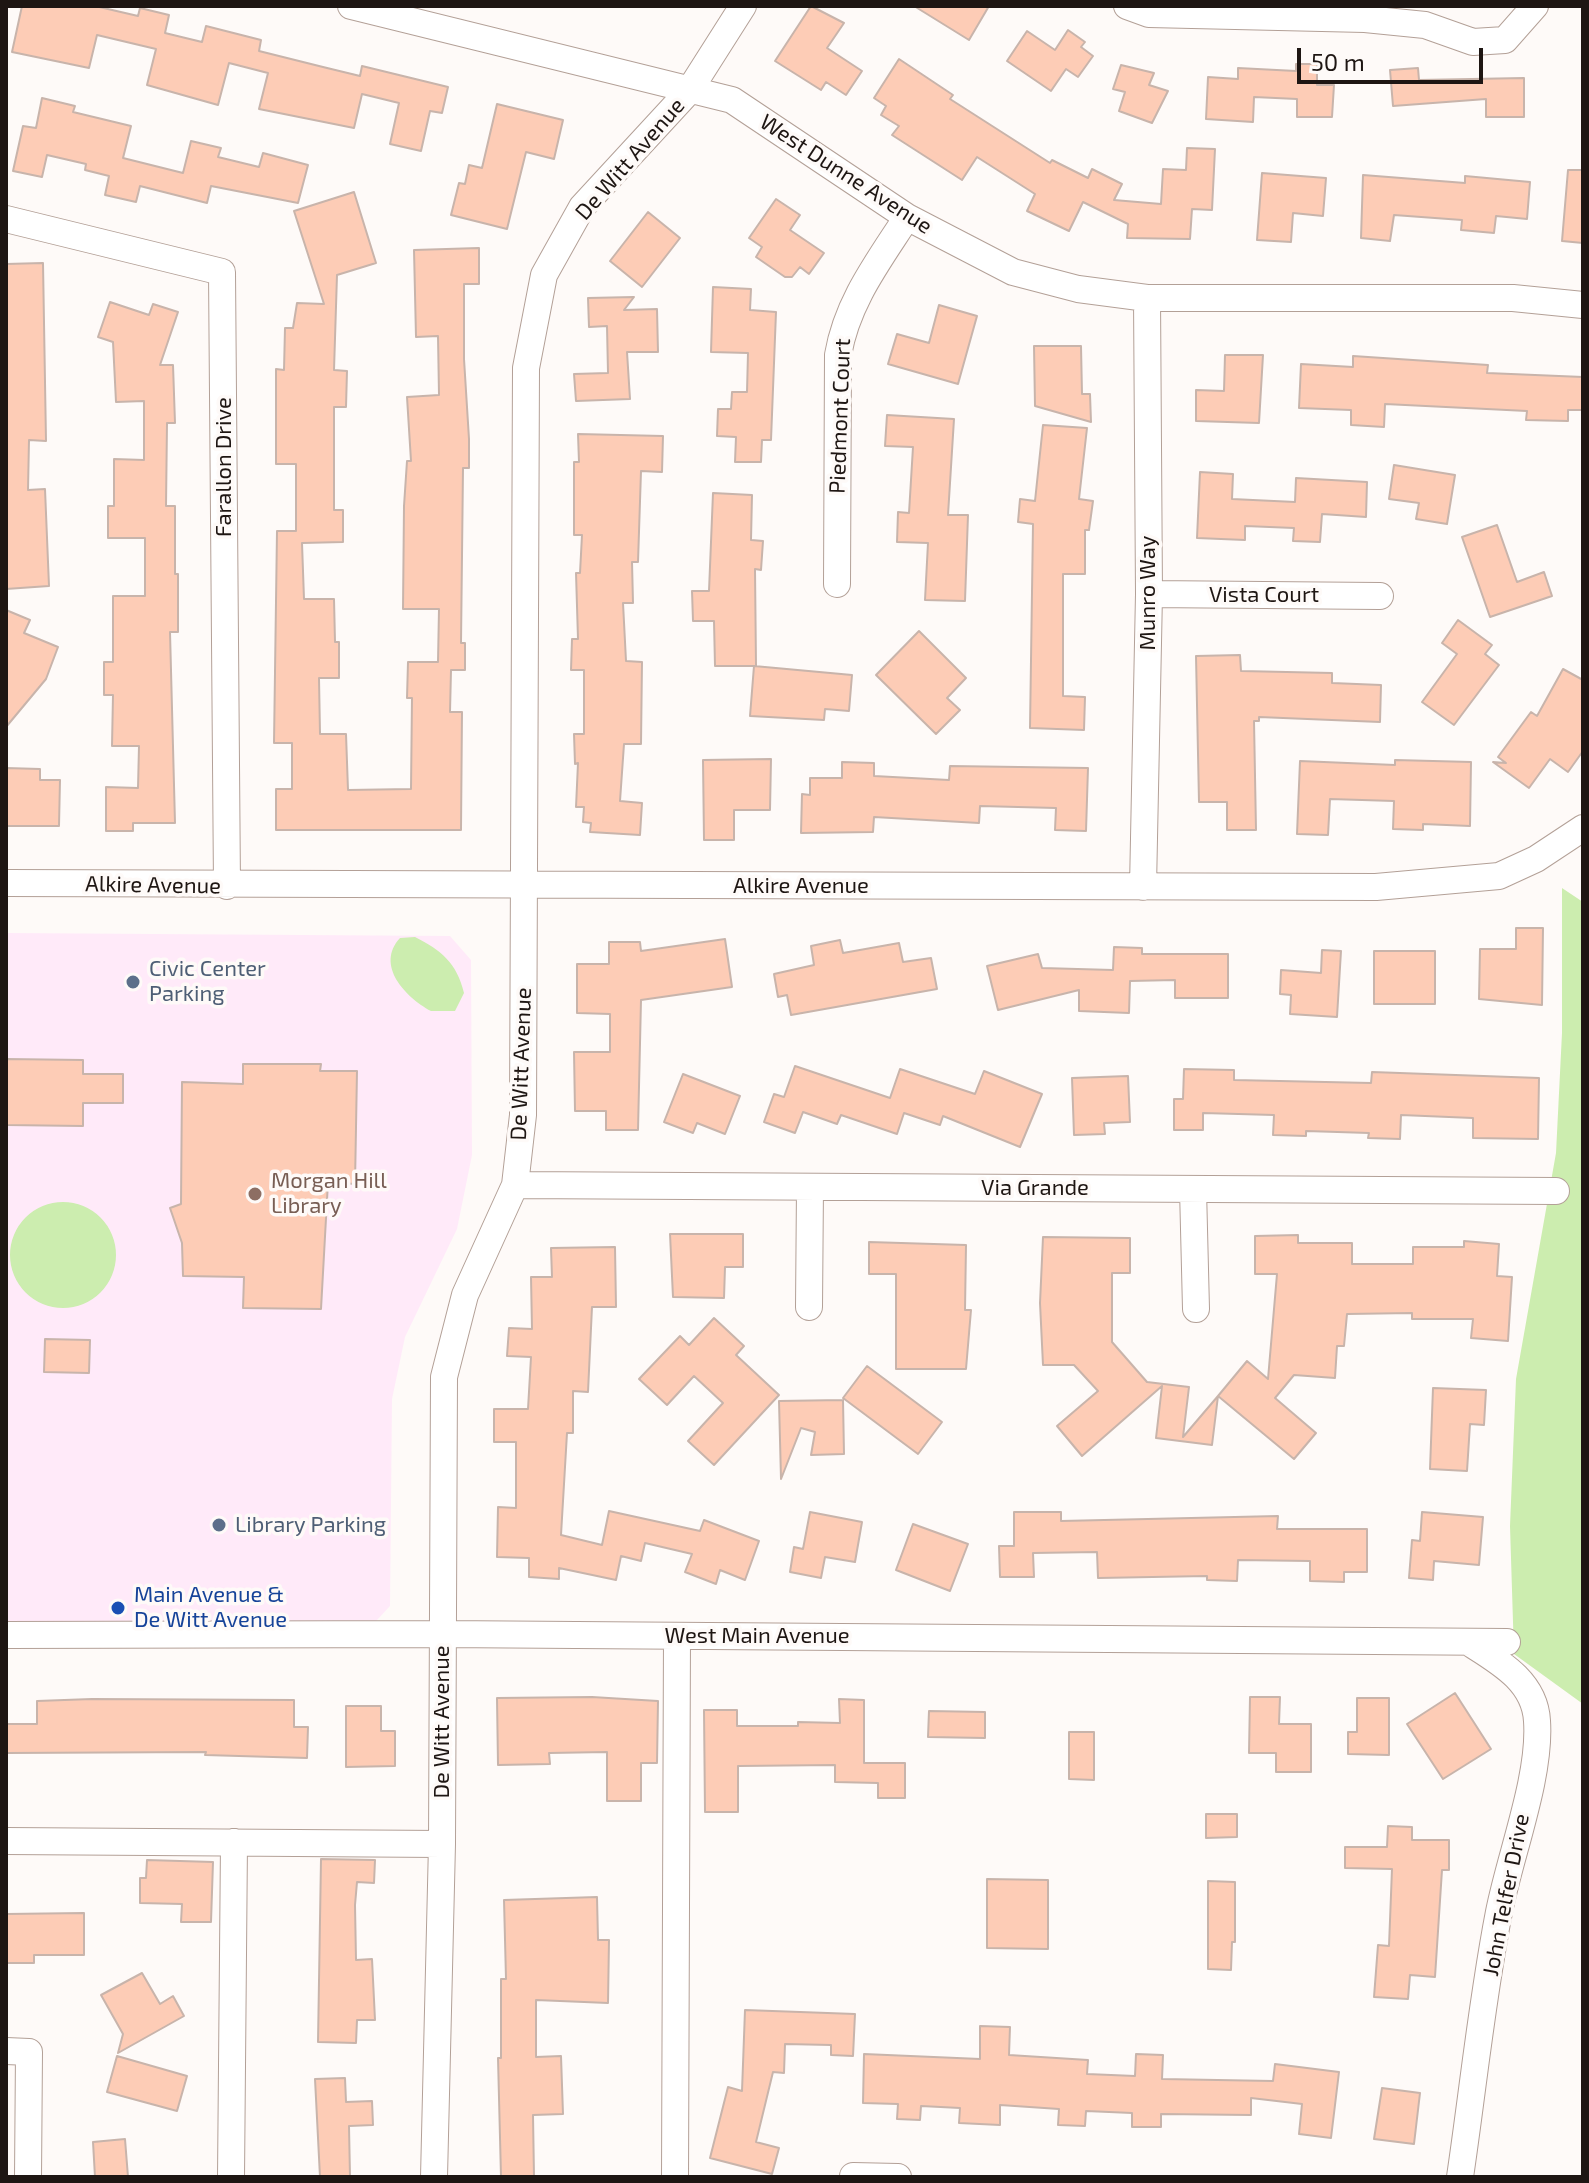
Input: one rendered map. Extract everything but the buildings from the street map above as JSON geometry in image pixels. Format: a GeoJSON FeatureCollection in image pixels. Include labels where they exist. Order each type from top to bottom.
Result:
{"type":"FeatureCollection","features":[{"type":"Feature","properties":{"kind":"street","name":"West Dunne Avenue"},"geometry":{"type":"LineString","coordinates":[[351,6],[732,100],[907,217],[1013,272],[1078,289],[1147,298],[1513,298],[1583,305]]}},
{"type":"Feature","properties":{"kind":"street","name":"De Witt Avenue"},"geometry":{"type":"LineString","coordinates":[[434,2177],[442,1844],[444,1377],[465,1295],[515,1185],[523,1115],[526,368],[544,275],[582,207],[689,91],[743,6]]}},
{"type":"Feature","properties":{"kind":"street"},"geometry":{"type":"LineString","coordinates":[[1127,6],[1149,14],[1367,13],[1425,25],[1473,42],[1505,40],[1535,6]]}},
{"type":"Feature","properties":{"kind":"street","name":"Piedmont Court"},"geometry":{"type":"LineString","coordinates":[[837,584],[838,355],[843,327],[854,299],[907,217]]}},
{"type":"Feature","properties":{"kind":"street","name":"Farallon Drive"},"geometry":{"type":"LineString","coordinates":[[6,219],[222,272],[227,886]]}},
{"type":"Feature","properties":{"kind":"street","name":"Munro Way"},"geometry":{"type":"LineString","coordinates":[[1143,887],[1149,594],[1147,298]]}},
{"type":"Feature","properties":{"kind":"street","name":"Vista Court"},"geometry":{"type":"LineString","coordinates":[[1149,594],[1380,596]]}},
{"type":"Feature","properties":{"kind":"street","name":"Alkire Avenue"},"geometry":{"type":"LineString","coordinates":[[6,883],[1376,887],[1499,876],[1536,859],[1583,828]]}},
{"type":"Feature","properties":{"kind":"street","name":"Via Grande"},"geometry":{"type":"LineString","coordinates":[[515,1185],[1556,1191]]}},
{"type":"Feature","properties":{"kind":"street"},"geometry":{"type":"LineString","coordinates":[[809,1307],[810,1187]]}},
{"type":"Feature","properties":{"kind":"street"},"geometry":{"type":"LineString","coordinates":[[1193,1189],[1196,1309]]}},
{"type":"Feature","properties":{"kind":"street","name":"West Main Avenue"},"geometry":{"type":"LineString","coordinates":[[6,1635],[443,1634],[1507,1642]]}},
{"type":"Feature","properties":{"kind":"street"},"geometry":{"type":"LineString","coordinates":[[675,2177],[677,1636]]}},
{"type":"Feature","properties":{"kind":"street","name":"John Telfer Drive"},"geometry":{"type":"LineString","coordinates":[[1460,2177],[1499,1912],[1533,1767],[1537,1720],[1531,1696],[1516,1674],[1468,1642]]}},
{"type":"Feature","properties":{"kind":"street"},"geometry":{"type":"LineString","coordinates":[[6,1841],[442,1844]]}},
{"type":"Feature","properties":{"kind":"street"},"geometry":{"type":"LineString","coordinates":[[231,2177],[234,1842]]}},
{"type":"Feature","properties":{"kind":"street"},"geometry":{"type":"LineString","coordinates":[[6,2051],[29,2052],[28,2177]]}},
{"type":"Feature","properties":{"kind":"street"},"geometry":{"type":"LineString","coordinates":[[853,2176],[898,2177]]}},
{"type":"Feature","properties":{"kind":"shaded area"},"geometry":{"type":"Polygon","coordinates":[[[6,933],[450,936],[471,960],[472,1155],[457,1229],[405,1337],[392,1399],[390,1606],[365,1633],[6,1632],[6,933]]]}},
{"type":"Feature","properties":{"kind":"green space"},"geometry":{"type":"Polygon","coordinates":[[[1562,888],[1583,902],[1583,1704],[1514,1654],[1510,1526],[1516,1379],[1556,1153],[1562,1033],[1562,888]]]}},
{"type":"Feature","properties":{"kind":"green space"},"geometry":{"type":"Polygon","coordinates":[[[415,937],[440,953],[457,973],[464,993],[455,1011],[431,1011],[403,989],[396,979],[391,959],[393,948],[400,938],[415,937]]]}},
{"type":"Feature","properties":{"kind":"green space"},"geometry":{"type":"Polygon","coordinates":[[[63,1202],[83,1206],[100,1218],[112,1235],[116,1255],[112,1275],[100,1292],[83,1304],[63,1308],[43,1304],[26,1292],[14,1275],[10,1255],[14,1235],[26,1218],[43,1206],[63,1202]]]}},
{"type":"Feature","properties":{"kind":"place","name":"Civic Center Parking"},"geometry":{"type":"Point","coordinates":[133,982]}},
{"type":"Feature","properties":{"kind":"place","name":"Morgan Hill Library"},"geometry":{"type":"Point","coordinates":[255,1194]}},
{"type":"Feature","properties":{"kind":"place","name":"Library Parking"},"geometry":{"type":"Point","coordinates":[219,1525]}},
{"type":"Feature","properties":{"kind":"place","name":"Main Avenue & De Witt Avenue"},"geometry":{"type":"Point","coordinates":[118,1608]}}]}
